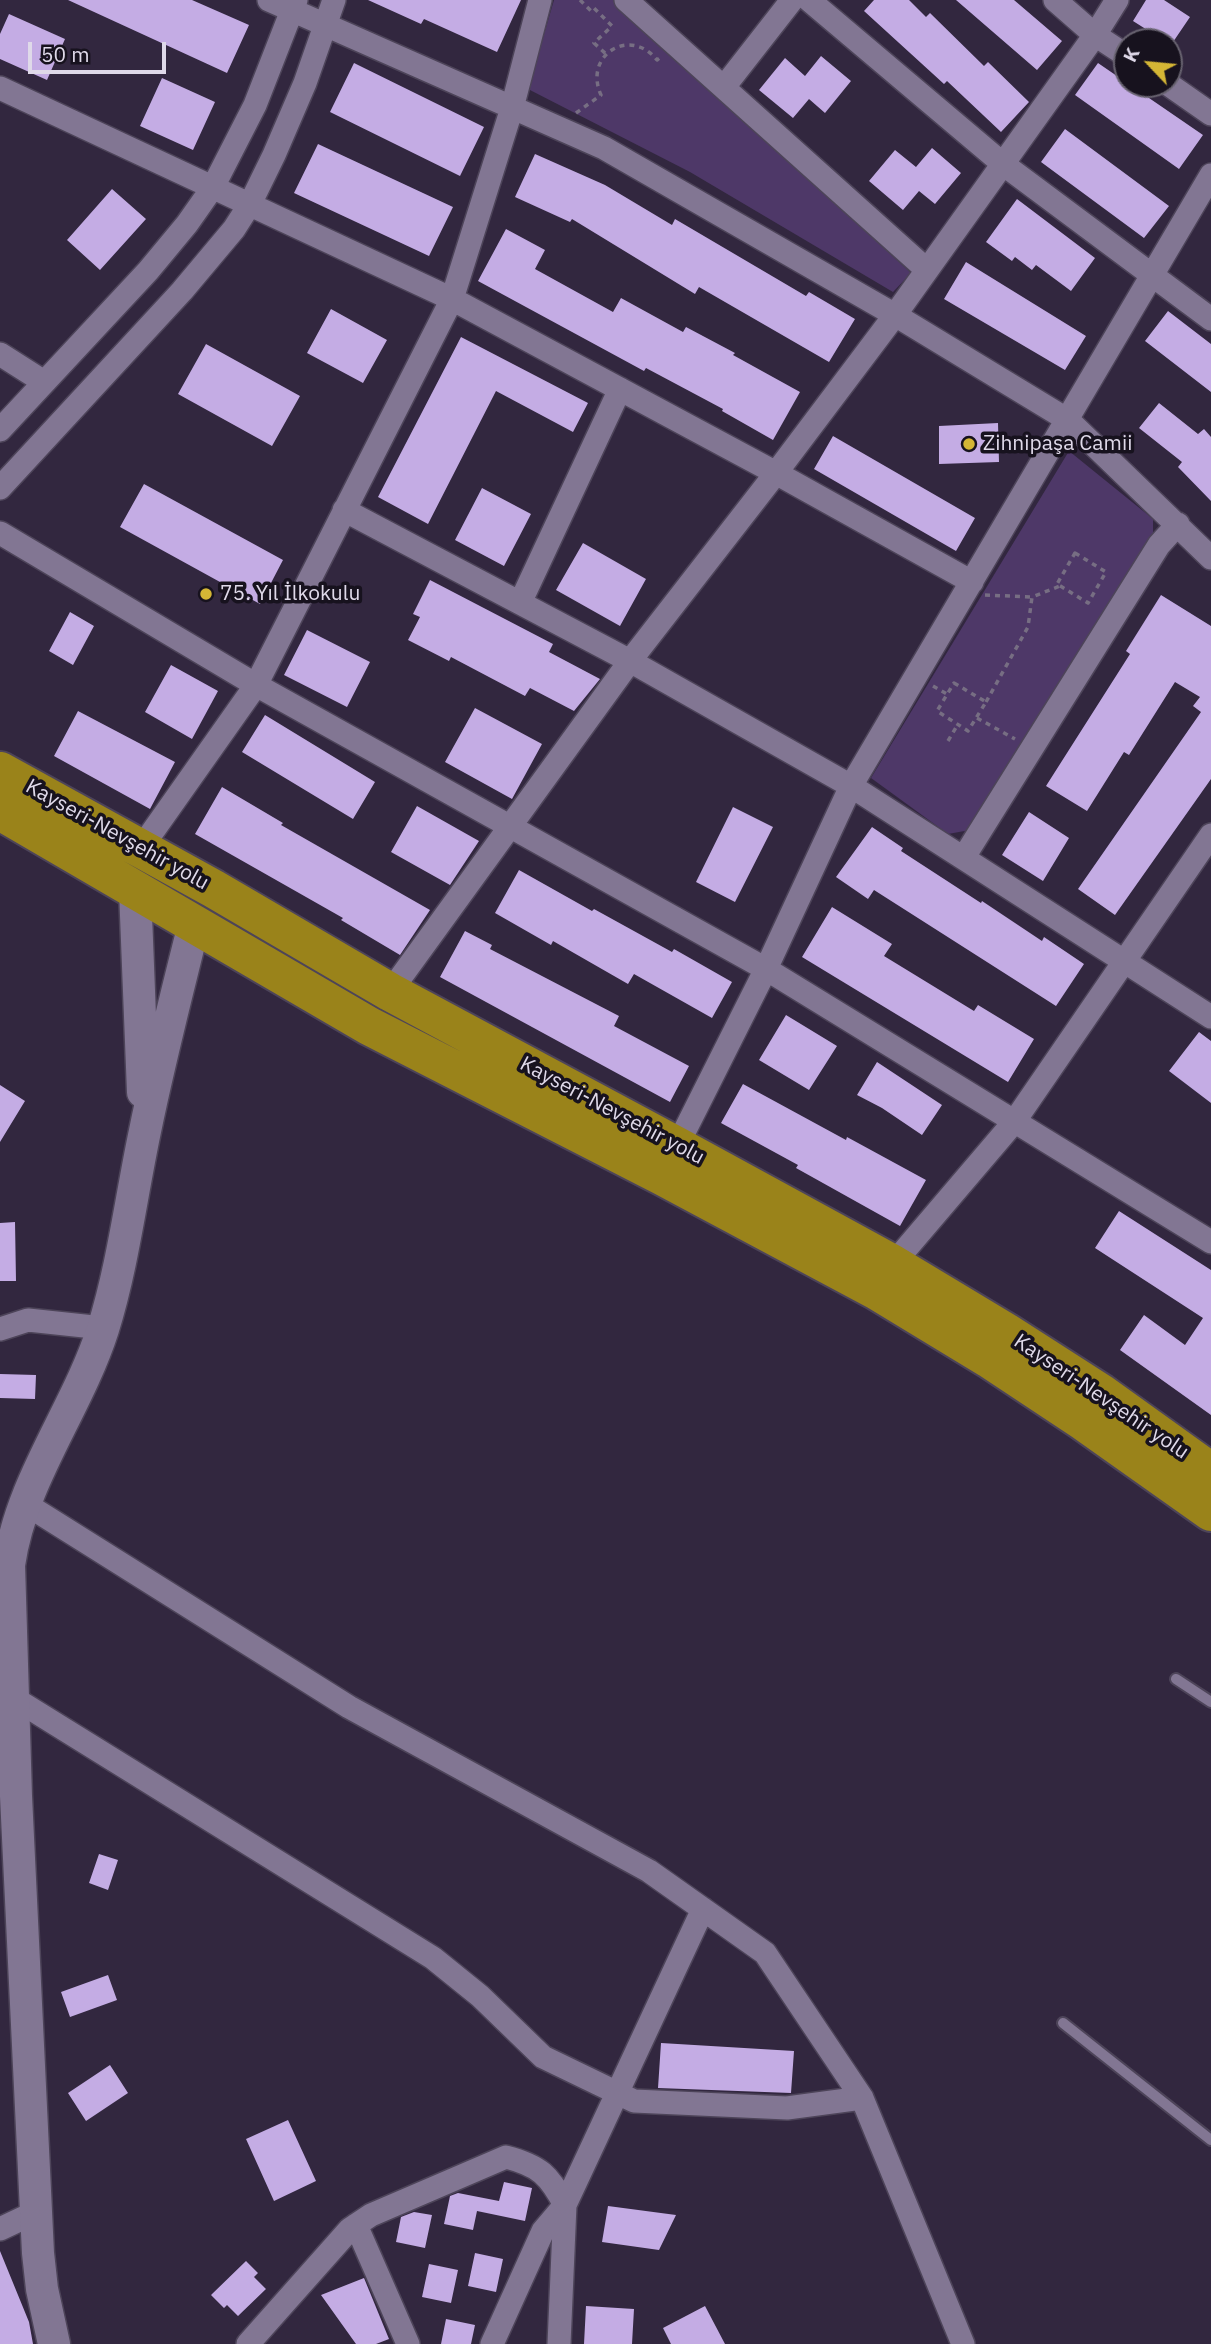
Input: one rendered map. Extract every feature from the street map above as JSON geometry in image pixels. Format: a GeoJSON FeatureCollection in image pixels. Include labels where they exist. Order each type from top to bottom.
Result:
{"type":"FeatureCollection","features":[{"type":"Feature","properties":{"kind":"highway","name":"Kayseri-Nevşehir yolu"},"geometry":{"type":"LineString","coordinates":[[0,771],[141,848],[390,992],[893,1264],[1006,1332],[1101,1394],[1211,1472]]}},
{"type":"Feature","properties":{"kind":"highway","name":"Kayseri-Nevşehir yolu"},"geometry":{"type":"LineString","coordinates":[[0,811],[369,1026],[671,1181],[877,1291],[989,1359],[1211,1512]]}},
{"type":"Feature","properties":{"kind":"street"},"geometry":{"type":"LineString","coordinates":[[269,0],[295,5],[326,26],[604,148],[895,316],[1068,420],[1211,558]]}},
{"type":"Feature","properties":{"kind":"street"},"geometry":{"type":"LineString","coordinates":[[0,488],[182,291],[234,229],[250,204],[305,83],[334,0]]}},
{"type":"Feature","properties":{"kind":"street"},"geometry":{"type":"LineString","coordinates":[[141,848],[256,685],[452,299],[512,108],[540,0]]}},
{"type":"Feature","properties":{"kind":"street"},"geometry":{"type":"LineString","coordinates":[[626,0],[928,270]]}},
{"type":"Feature","properties":{"kind":"street"},"geometry":{"type":"LineString","coordinates":[[724,88],[792,0]]}},
{"type":"Feature","properties":{"kind":"street"},"geometry":{"type":"LineString","coordinates":[[809,0],[1003,164],[1211,319]]}},
{"type":"Feature","properties":{"kind":"street"},"geometry":{"type":"LineString","coordinates":[[1055,0],[1113,46]]}},
{"type":"Feature","properties":{"kind":"street"},"geometry":{"type":"LineString","coordinates":[[390,992],[630,661],[895,316],[1117,0]]}},
{"type":"Feature","properties":{"kind":"street"},"geometry":{"type":"LineString","coordinates":[[0,430],[148,271],[213,187],[255,105],[295,5]]}},
{"type":"Feature","properties":{"kind":"street"},"geometry":{"type":"LineString","coordinates":[[0,88],[452,299],[776,473],[968,588]]}},
{"type":"Feature","properties":{"kind":"street"},"geometry":{"type":"LineString","coordinates":[[1183,94],[1211,114]]}},
{"type":"Feature","properties":{"kind":"street"},"geometry":{"type":"LineString","coordinates":[[677,1146],[766,969],[851,786],[1211,175]]}},
{"type":"Feature","properties":{"kind":"street"},"geometry":{"type":"LineString","coordinates":[[0,354],[44,382]]}},
{"type":"Feature","properties":{"kind":"street"},"geometry":{"type":"LineString","coordinates":[[520,603],[620,389]]}},
{"type":"Feature","properties":{"kind":"street"},"geometry":{"type":"LineString","coordinates":[[344,510],[630,661],[851,786],[1211,1017]]}},
{"type":"Feature","properties":{"kind":"street"},"geometry":{"type":"LineString","coordinates":[[964,857],[1159,545],[1178,524]]}},
{"type":"Feature","properties":{"kind":"street"},"geometry":{"type":"LineString","coordinates":[[0,533],[256,685],[766,969],[1211,1242]]}},
{"type":"Feature","properties":{"kind":"street"},"geometry":{"type":"LineString","coordinates":[[893,1264],[1014,1122],[1211,835]]}},
{"type":"Feature","properties":{"kind":"street"},"geometry":{"type":"LineString","coordinates":[[135,890],[145,1132]]}},
{"type":"Feature","properties":{"kind":"street"},"geometry":{"type":"LineString","coordinates":[[54,2344],[42,2289],[36,2212],[12,1697],[9,1566],[13,1538],[24,1503],[71,1407],[103,1328],[194,924]]}},
{"type":"Feature","properties":{"kind":"street"},"geometry":{"type":"LineString","coordinates":[[0,1329],[29,1320],[103,1328]]}},
{"type":"Feature","properties":{"kind":"street"},"geometry":{"type":"LineString","coordinates":[[24,1503],[349,1707],[649,1871],[765,1953],[862,2098],[963,2344]]}},
{"type":"Feature","properties":{"kind":"street"},"geometry":{"type":"LineString","coordinates":[[12,1697],[433,1958],[480,1996],[543,2057],[634,2101],[787,2108],[862,2098]]}},
{"type":"Feature","properties":{"kind":"street"},"geometry":{"type":"LineString","coordinates":[[492,2344],[543,2231],[565,2206],[703,1909]]}},
{"type":"Feature","properties":{"kind":"street"},"geometry":{"type":"LineString","coordinates":[[248,2344],[356,2225],[371,2215],[506,2157],[529,2163],[552,2181],[565,2206],[559,2344]]}},
{"type":"Feature","properties":{"kind":"street"},"geometry":{"type":"LineString","coordinates":[[0,2229],[36,2212]]}},
{"type":"Feature","properties":{"kind":"street"},"geometry":{"type":"LineString","coordinates":[[356,2225],[408,2344]]}},
{"type":"Feature","properties":{"kind":"lane"},"geometry":{"type":"LineString","coordinates":[[1176,1679],[1211,1702]]}},
{"type":"Feature","properties":{"kind":"lane"},"geometry":{"type":"LineString","coordinates":[[1063,2023],[1211,2140]]}},
{"type":"Feature","properties":{"kind":"path"},"geometry":{"type":"LineString","coordinates":[[580,0],[591,10],[594,8],[612,26],[594,43],[606,54]]}},
{"type":"Feature","properties":{"kind":"path"},"geometry":{"type":"LineString","coordinates":[[556,127],[601,95],[596,78],[600,62],[612,49],[629,44],[645,48],[657,60],[676,45]]}},
{"type":"Feature","properties":{"kind":"path"},"geometry":{"type":"LineString","coordinates":[[1075,554],[1106,572],[1088,603],[1060,586],[1057,584],[1075,554]]}},
{"type":"Feature","properties":{"kind":"path"},"geometry":{"type":"LineString","coordinates":[[968,588],[1032,597],[1060,586]]}},
{"type":"Feature","properties":{"kind":"path"},"geometry":{"type":"LineString","coordinates":[[986,702],[954,683],[937,711],[968,731],[986,702],[1028,626],[1032,597]]}},
{"type":"Feature","properties":{"kind":"path"},"geometry":{"type":"LineString","coordinates":[[976,718],[1032,748]]}},
{"type":"Feature","properties":{"kind":"path"},"geometry":{"type":"LineString","coordinates":[[948,741],[958,724]]}},
{"type":"Feature","properties":{"kind":"shaded area"},"geometry":{"type":"Polygon","coordinates":[[[554,0],[614,0],[911,273],[893,292],[690,172],[528,89],[554,0]]]}},
{"type":"Feature","properties":{"kind":"shaded area"},"geometry":{"type":"Polygon","coordinates":[[[1069,451],[1153,519],[1153,536],[970,830],[948,834],[871,778],[1069,451]]]}},
{"type":"Feature","properties":{"kind":"building"},"geometry":{"type":"Polygon","coordinates":[[[68,0],[192,0],[249,25],[227,73],[68,0]]]}},
{"type":"Feature","properties":{"kind":"building"},"geometry":{"type":"Polygon","coordinates":[[[368,0],[521,0],[497,52],[424,19],[421,24],[368,0]]]}},
{"type":"Feature","properties":{"kind":"building"},"geometry":{"type":"Polygon","coordinates":[[[874,0],[909,0],[926,17],[930,13],[984,66],[988,62],[1029,102],[1001,132],[947,81],[944,84],[864,11],[874,0]]]}},
{"type":"Feature","properties":{"kind":"building"},"geometry":{"type":"Polygon","coordinates":[[[956,0],[1014,0],[1062,41],[1037,70],[956,0]]]}},
{"type":"Feature","properties":{"kind":"building"},"geometry":{"type":"Polygon","coordinates":[[[1146,0],[1164,0],[1190,17],[1183,28],[1144,28],[1133,21],[1146,0]]]}},
{"type":"Feature","properties":{"kind":"building"},"geometry":{"type":"Polygon","coordinates":[[[9,14],[65,39],[47,80],[0,59],[0,34],[9,14]]]}},
{"type":"Feature","properties":{"kind":"building"},"geometry":{"type":"Polygon","coordinates":[[[821,56],[851,81],[825,113],[809,99],[793,118],[759,90],[785,58],[805,76],[821,56]]]}},
{"type":"Feature","properties":{"kind":"building"},"geometry":{"type":"Polygon","coordinates":[[[354,63],[484,127],[460,176],[330,112],[354,63]]]}},
{"type":"Feature","properties":{"kind":"building"},"geometry":{"type":"Polygon","coordinates":[[[1098,63],[1113,73],[1113,98],[1149,98],[1203,135],[1179,169],[1075,95],[1098,63]]]}},
{"type":"Feature","properties":{"kind":"building"},"geometry":{"type":"Polygon","coordinates":[[[162,78],[215,102],[193,150],[140,126],[162,78]]]}},
{"type":"Feature","properties":{"kind":"building"},"geometry":{"type":"Polygon","coordinates":[[[1065,129],[1169,206],[1144,238],[1041,162],[1065,129]]]}},
{"type":"Feature","properties":{"kind":"building"},"geometry":{"type":"Polygon","coordinates":[[[318,144],[453,207],[429,256],[294,193],[318,144]]]}},
{"type":"Feature","properties":{"kind":"building"},"geometry":{"type":"Polygon","coordinates":[[[932,148],[961,173],[935,204],[919,191],[903,210],[869,181],[895,150],[916,167],[932,148]]]}},
{"type":"Feature","properties":{"kind":"building"},"geometry":{"type":"Polygon","coordinates":[[[535,154],[605,185],[672,225],[675,219],[806,296],[809,292],[855,319],[829,362],[699,287],[695,294],[572,219],[570,222],[515,197],[535,154]]]}},
{"type":"Feature","properties":{"kind":"building"},"geometry":{"type":"Polygon","coordinates":[[[112,189],[146,219],[100,270],[67,240],[112,189]]]}},
{"type":"Feature","properties":{"kind":"building"},"geometry":{"type":"Polygon","coordinates":[[[1017,199],[1095,258],[1071,291],[1036,265],[1032,270],[1015,257],[1012,261],[986,242],[1017,199]]]}},
{"type":"Feature","properties":{"kind":"building"},"geometry":{"type":"Polygon","coordinates":[[[506,229],[545,250],[535,269],[613,312],[621,298],[683,332],[686,327],[800,392],[773,440],[722,411],[723,409],[646,368],[644,371],[478,281],[506,229]]]}},
{"type":"Feature","properties":{"kind":"building"},"geometry":{"type":"Polygon","coordinates":[[[966,262],[1086,336],[1065,370],[944,299],[966,262]]]}},
{"type":"Feature","properties":{"kind":"building"},"geometry":{"type":"Polygon","coordinates":[[[331,309],[387,340],[363,383],[307,353],[331,309]]]}},
{"type":"Feature","properties":{"kind":"building"},"geometry":{"type":"Polygon","coordinates":[[[1168,311],[1211,344],[1211,392],[1145,341],[1168,311]]]}},
{"type":"Feature","properties":{"kind":"building"},"geometry":{"type":"Polygon","coordinates":[[[461,337],[588,403],[573,432],[496,391],[428,524],[378,497],[461,337]]]}},
{"type":"Feature","properties":{"kind":"building"},"geometry":{"type":"Polygon","coordinates":[[[206,344],[300,396],[272,446],[178,394],[206,344]]]}},
{"type":"Feature","properties":{"kind":"building"},"geometry":{"type":"Polygon","coordinates":[[[1159,403],[1198,434],[1204,429],[1211,437],[1211,501],[1178,467],[1182,462],[1139,428],[1159,403]]]}},
{"type":"Feature","properties":{"kind":"building","name":"Zihnipaşa Camii"},"geometry":{"type":"Polygon","coordinates":[[[998,423],[999,462],[939,464],[939,426],[998,423]]]}},
{"type":"Feature","properties":{"kind":"building"},"geometry":{"type":"Polygon","coordinates":[[[833,436],[975,518],[956,551],[814,469],[833,436]]]}},
{"type":"Feature","properties":{"kind":"building"},"geometry":{"type":"Polygon","coordinates":[[[144,484],[283,560],[260,604],[120,527],[144,484]]]}},
{"type":"Feature","properties":{"kind":"building"},"geometry":{"type":"Polygon","coordinates":[[[482,488],[531,514],[504,566],[455,540],[482,488]]]}},
{"type":"Feature","properties":{"kind":"building"},"geometry":{"type":"Polygon","coordinates":[[[583,543],[646,579],[620,626],[556,590],[583,543]]]}},
{"type":"Feature","properties":{"kind":"building"},"geometry":{"type":"Polygon","coordinates":[[[430,580],[553,644],[549,652],[600,679],[574,711],[530,688],[525,696],[451,657],[449,661],[408,640],[420,617],[413,614],[430,580]]]}},
{"type":"Feature","properties":{"kind":"building"},"geometry":{"type":"Polygon","coordinates":[[[1161,595],[1211,626],[1211,779],[1115,915],[1078,889],[1201,712],[1193,706],[1200,697],[1175,682],[1129,755],[1124,752],[1087,811],[1046,786],[1130,654],[1126,651],[1161,595]]]}},
{"type":"Feature","properties":{"kind":"building"},"geometry":{"type":"Polygon","coordinates":[[[70,612],[94,626],[73,665],[49,651],[70,612]]]}},
{"type":"Feature","properties":{"kind":"building"},"geometry":{"type":"Polygon","coordinates":[[[307,630],[370,662],[347,707],[284,675],[307,630]]]}},
{"type":"Feature","properties":{"kind":"building"},"geometry":{"type":"Polygon","coordinates":[[[171,665],[218,691],[192,739],[145,712],[171,665]]]}},
{"type":"Feature","properties":{"kind":"building"},"geometry":{"type":"Polygon","coordinates":[[[475,708],[542,744],[512,799],[445,762],[475,708]]]}},
{"type":"Feature","properties":{"kind":"building"},"geometry":{"type":"Polygon","coordinates":[[[78,711],[175,762],[150,809],[54,756],[78,711]]]}},
{"type":"Feature","properties":{"kind":"building"},"geometry":{"type":"Polygon","coordinates":[[[265,715],[375,782],[353,819],[242,752],[265,715]]]}},
{"type":"Feature","properties":{"kind":"building"},"geometry":{"type":"Polygon","coordinates":[[[222,787],[283,823],[281,825],[430,910],[400,955],[341,920],[343,918],[195,834],[222,787]]]}},
{"type":"Feature","properties":{"kind":"building"},"geometry":{"type":"Polygon","coordinates":[[[417,806],[479,841],[450,885],[391,852],[417,806]]]}},
{"type":"Feature","properties":{"kind":"building"},"geometry":{"type":"Polygon","coordinates":[[[733,807],[773,827],[735,902],[696,882],[733,807]]]}},
{"type":"Feature","properties":{"kind":"building"},"geometry":{"type":"Polygon","coordinates":[[[1029,812],[1069,838],[1043,881],[1002,855],[1029,812]]]}},
{"type":"Feature","properties":{"kind":"building"},"geometry":{"type":"Polygon","coordinates":[[[872,827],[903,848],[901,851],[981,903],[982,901],[1042,941],[1044,937],[1084,964],[1056,1006],[874,890],[868,899],[836,877],[872,827]]]}},
{"type":"Feature","properties":{"kind":"building"},"geometry":{"type":"Polygon","coordinates":[[[519,870],[592,911],[594,909],[672,952],[674,949],[732,982],[712,1018],[634,974],[628,984],[553,941],[551,945],[495,913],[519,870]]]}},
{"type":"Feature","properties":{"kind":"building"},"geometry":{"type":"Polygon","coordinates":[[[832,907],[892,944],[884,956],[974,1011],[978,1005],[1034,1039],[1008,1082],[802,957],[832,907]]]}},
{"type":"Feature","properties":{"kind":"building"},"geometry":{"type":"Polygon","coordinates":[[[465,931],[492,945],[490,949],[619,1016],[614,1026],[689,1066],[670,1102],[440,977],[465,931]]]}},
{"type":"Feature","properties":{"kind":"building"},"geometry":{"type":"Polygon","coordinates":[[[786,1015],[837,1046],[809,1090],[759,1060],[786,1015]]]}},
{"type":"Feature","properties":{"kind":"building"},"geometry":{"type":"Polygon","coordinates":[[[1199,1032],[1211,1041],[1211,1103],[1169,1071],[1199,1032]]]}},
{"type":"Feature","properties":{"kind":"building"},"geometry":{"type":"Polygon","coordinates":[[[877,1062],[942,1105],[922,1135],[857,1095],[877,1062]]]}},
{"type":"Feature","properties":{"kind":"building"},"geometry":{"type":"Polygon","coordinates":[[[743,1084],[926,1180],[900,1226],[721,1123],[743,1084]]]}},
{"type":"Feature","properties":{"kind":"building"},"geometry":{"type":"Polygon","coordinates":[[[0,1085],[25,1101],[0,1142],[0,1085]]]}},
{"type":"Feature","properties":{"kind":"building"},"geometry":{"type":"Polygon","coordinates":[[[1119,1211],[1211,1270],[1211,1415],[1120,1350],[1144,1315],[1185,1345],[1203,1318],[1095,1248],[1119,1211]]]}},
{"type":"Feature","properties":{"kind":"building"},"geometry":{"type":"Polygon","coordinates":[[[15,1222],[16,1281],[0,1281],[0,1223],[15,1222]]]}},
{"type":"Feature","properties":{"kind":"building"},"geometry":{"type":"Polygon","coordinates":[[[0,1374],[36,1375],[35,1399],[0,1398],[0,1374]]]}},
{"type":"Feature","properties":{"kind":"building"},"geometry":{"type":"Polygon","coordinates":[[[99,1854],[118,1860],[108,1890],[89,1883],[99,1854]]]}},
{"type":"Feature","properties":{"kind":"building"},"geometry":{"type":"Polygon","coordinates":[[[108,1975],[117,2000],[70,2017],[61,1992],[108,1975]]]}},
{"type":"Feature","properties":{"kind":"building"},"geometry":{"type":"Polygon","coordinates":[[[661,2043],[794,2051],[791,2093],[658,2088],[661,2043]]]}},
{"type":"Feature","properties":{"kind":"building"},"geometry":{"type":"Polygon","coordinates":[[[110,2065],[128,2093],[86,2121],[68,2093],[110,2065]]]}},
{"type":"Feature","properties":{"kind":"building"},"geometry":{"type":"Polygon","coordinates":[[[288,2120],[316,2181],[274,2201],[246,2139],[288,2120]]]}},
{"type":"Feature","properties":{"kind":"building"},"geometry":{"type":"Polygon","coordinates":[[[504,2182],[532,2188],[525,2221],[477,2211],[473,2230],[444,2224],[450,2196],[458,2193],[499,2201],[504,2182]]]}},
{"type":"Feature","properties":{"kind":"building"},"geometry":{"type":"Polygon","coordinates":[[[608,2206],[676,2215],[659,2250],[602,2242],[608,2206]]]}},
{"type":"Feature","properties":{"kind":"building"},"geometry":{"type":"Polygon","coordinates":[[[414,2212],[432,2215],[425,2248],[396,2242],[401,2217],[414,2212]]]}},
{"type":"Feature","properties":{"kind":"building"},"geometry":{"type":"Polygon","coordinates":[[[0,2251],[29,2322],[33,2344],[0,2344],[0,2251]]]}},
{"type":"Feature","properties":{"kind":"building"},"geometry":{"type":"Polygon","coordinates":[[[475,2253],[503,2259],[496,2292],[468,2286],[475,2253]]]}},
{"type":"Feature","properties":{"kind":"building"},"geometry":{"type":"Polygon","coordinates":[[[246,2261],[258,2273],[254,2277],[266,2289],[238,2316],[227,2305],[224,2308],[211,2295],[246,2261]]]}},
{"type":"Feature","properties":{"kind":"building"},"geometry":{"type":"Polygon","coordinates":[[[429,2264],[458,2270],[451,2303],[422,2297],[429,2264]]]}},
{"type":"Feature","properties":{"kind":"building"},"geometry":{"type":"Polygon","coordinates":[[[364,2278],[389,2339],[376,2344],[356,2344],[321,2295],[364,2278]]]}},
{"type":"Feature","properties":{"kind":"building"},"geometry":{"type":"Polygon","coordinates":[[[586,2306],[634,2309],[632,2344],[584,2344],[586,2306]]]}},
{"type":"Feature","properties":{"kind":"building"},"geometry":{"type":"Polygon","coordinates":[[[705,2306],[725,2344],[671,2344],[663,2328],[705,2306]]]}},
{"type":"Feature","properties":{"kind":"building"},"geometry":{"type":"Polygon","coordinates":[[[446,2319],[475,2325],[471,2344],[441,2344],[446,2319]]]}},
{"type":"Feature","properties":{"kind":"place","name":"Zihnipaşa Camii"},"geometry":{"type":"Point","coordinates":[969,444]}},
{"type":"Feature","properties":{"kind":"place","name":"75. Yıl İlkokulu"},"geometry":{"type":"Point","coordinates":[206,594]}}]}
